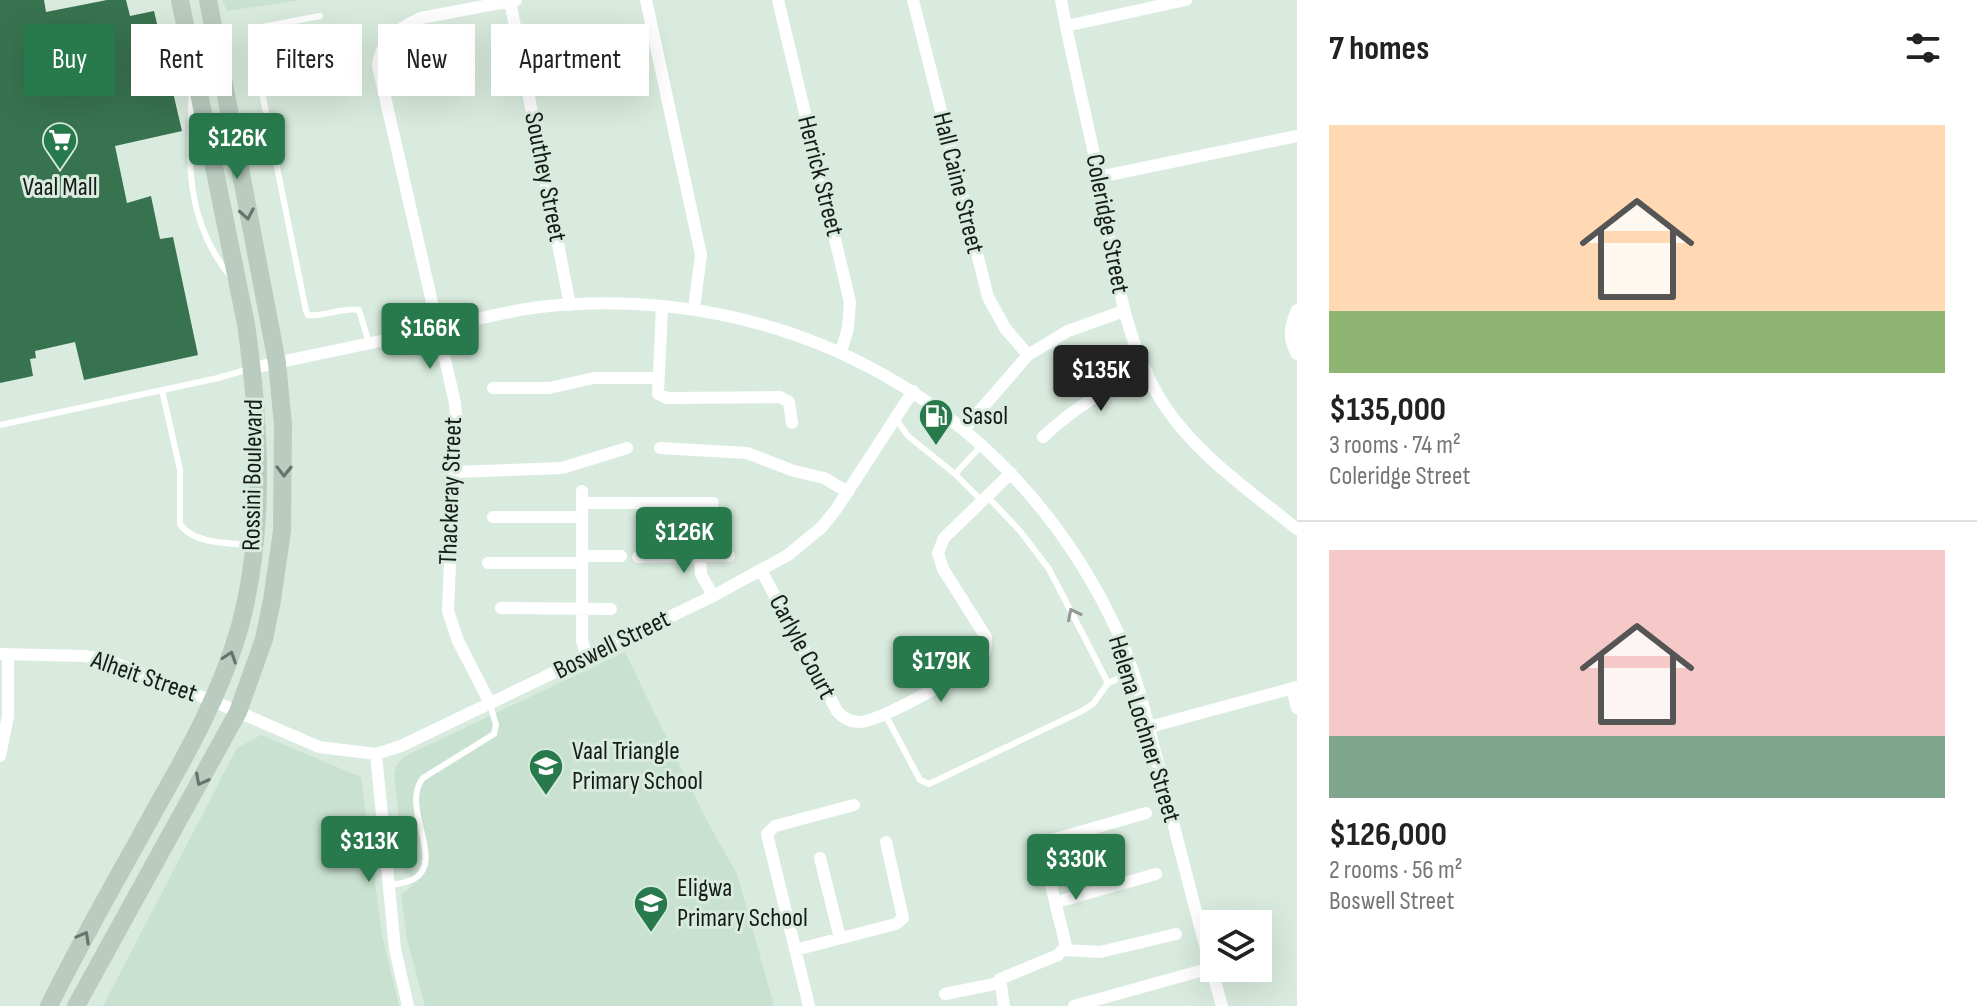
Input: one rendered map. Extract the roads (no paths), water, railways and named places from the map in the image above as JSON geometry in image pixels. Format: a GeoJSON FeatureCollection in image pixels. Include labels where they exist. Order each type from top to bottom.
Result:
{"type":"FeatureCollection","features":[{"type":"Feature","properties":{"kind":"street","name":"Rossini Boulevard"},"geometry":{"type":"LineString","coordinates":[[49,1006],[213,701],[240,624],[254,546],[258,493],[252,368],[180,0]]}},
{"type":"Feature","properties":{"kind":"street","name":"Rossini Boulevard"},"geometry":{"type":"LineString","coordinates":[[76,1006],[238,712],[264,639],[282,531],[283,424],[277,363],[208,0]]}},
{"type":"Feature","properties":{"kind":"street"},"geometry":{"type":"LineString","coordinates":[[646,0],[701,255],[694,309]]}},
{"type":"Feature","properties":{"kind":"street","name":"Herrick Street"},"geometry":{"type":"LineString","coordinates":[[778,0],[850,302],[848,328],[841,352]]}},
{"type":"Feature","properties":{"kind":"street","name":"Hall Caine Street"},"geometry":{"type":"LineString","coordinates":[[913,0],[988,297],[1005,328],[1028,355]]}},
{"type":"Feature","properties":{"kind":"street","name":"Coleridge Street"},"geometry":{"type":"LineString","coordinates":[[1061,0],[1124,311],[1147,372],[1164,405],[1184,430],[1222,468],[1297,529]]}},
{"type":"Feature","properties":{"kind":"street"},"geometry":{"type":"LineString","coordinates":[[1066,26],[1186,0]]}},
{"type":"Feature","properties":{"kind":"street","name":"Thackeray Street"},"geometry":{"type":"LineString","coordinates":[[490,703],[458,641],[448,611],[456,418],[439,328],[380,77],[379,59],[388,40],[397,31],[421,18],[513,1]]}},
{"type":"Feature","properties":{"kind":"street","name":"Southey Street"},"geometry":{"type":"LineString","coordinates":[[513,1],[570,305]]}},
{"type":"Feature","properties":{"kind":"street"},"geometry":{"type":"LineString","coordinates":[[1099,177],[1297,136]]}},
{"type":"Feature","properties":{"kind":"street","name":"Helena Lochner Street"},"geometry":{"type":"LineString","coordinates":[[252,368],[510,312],[570,305],[662,307],[694,309],[797,335],[841,352],[913,391],[964,429],[1011,473],[1088,575],[1119,636],[1133,672],[1200,925]]}},
{"type":"Feature","properties":{"kind":"street"},"geometry":{"type":"LineString","coordinates":[[662,307],[658,394],[667,398],[780,397],[789,402],[792,423]]}},
{"type":"Feature","properties":{"kind":"street"},"geometry":{"type":"LineString","coordinates":[[1297,310],[1290,335],[1297,354]]}},
{"type":"Feature","properties":{"kind":"street"},"geometry":{"type":"LineString","coordinates":[[964,429],[1028,355],[1068,331],[1124,311]]}},
{"type":"Feature","properties":{"kind":"street"},"geometry":{"type":"LineString","coordinates":[[1043,437],[1070,412],[1107,388],[1147,372]]}},
{"type":"Feature","properties":{"kind":"street"},"geometry":{"type":"LineString","coordinates":[[493,388],[549,388],[594,378],[658,378]]}},
{"type":"Feature","properties":{"kind":"street","name":"Boswell Street"},"geometry":{"type":"LineString","coordinates":[[238,712],[319,747],[376,754],[401,746],[762,572],[788,555],[822,527],[913,391]]}},
{"type":"Feature","properties":{"kind":"street"},"geometry":{"type":"LineString","coordinates":[[453,472],[562,468],[627,448]]}},
{"type":"Feature","properties":{"kind":"street"},"geometry":{"type":"LineString","coordinates":[[660,448],[747,453],[824,478],[848,492]]}},
{"type":"Feature","properties":{"kind":"street","name":"Carlyle Court"},"geometry":{"type":"LineString","coordinates":[[762,572],[842,717],[861,722],[885,714],[975,666],[985,652],[986,637],[982,628],[943,569],[938,553],[944,538],[1011,473]]}},
{"type":"Feature","properties":{"kind":"street"},"geometry":{"type":"LineString","coordinates":[[587,656],[582,641],[582,497],[713,503]]}},
{"type":"Feature","properties":{"kind":"street"},"geometry":{"type":"LineString","coordinates":[[493,517],[582,517]]}},
{"type":"Feature","properties":{"kind":"street"},"geometry":{"type":"LineString","coordinates":[[488,563],[621,556]]}},
{"type":"Feature","properties":{"kind":"street"},"geometry":{"type":"LineString","coordinates":[[700,556],[701,574],[713,596]]}},
{"type":"Feature","properties":{"kind":"street"},"geometry":{"type":"LineString","coordinates":[[638,557],[729,556]]}},
{"type":"Feature","properties":{"kind":"street"},"geometry":{"type":"LineString","coordinates":[[501,608],[611,609]]}},
{"type":"Feature","properties":{"kind":"street"},"geometry":{"type":"LineString","coordinates":[[0,756],[8,716],[4,654]]}},
{"type":"Feature","properties":{"kind":"street","name":"Alheit Street"},"geometry":{"type":"LineString","coordinates":[[4,654],[104,659],[238,712]]}},
{"type":"Feature","properties":{"kind":"street"},"geometry":{"type":"LineString","coordinates":[[1149,727],[1294,688],[1297,708]]}},
{"type":"Feature","properties":{"kind":"street"},"geometry":{"type":"LineString","coordinates":[[376,754],[387,886],[395,949],[408,1006]]}},
{"type":"Feature","properties":{"kind":"street"},"geometry":{"type":"LineString","coordinates":[[809,1006],[767,834],[775,826],[854,805]]}},
{"type":"Feature","properties":{"kind":"street"},"geometry":{"type":"LineString","coordinates":[[1065,950],[1067,942],[1044,857],[1045,842],[1146,813]]}},
{"type":"Feature","properties":{"kind":"street"},"geometry":{"type":"LineString","coordinates":[[795,950],[896,924],[903,918],[886,842]]}},
{"type":"Feature","properties":{"kind":"street"},"geometry":{"type":"LineString","coordinates":[[820,858],[840,938]]}},
{"type":"Feature","properties":{"kind":"street"},"geometry":{"type":"LineString","coordinates":[[1057,902],[1156,874]]}},
{"type":"Feature","properties":{"kind":"street"},"geometry":{"type":"LineString","coordinates":[[1004,1006],[999,983],[1003,976],[1065,950],[1100,952],[1176,934]]}},
{"type":"Feature","properties":{"kind":"street"},"geometry":{"type":"LineString","coordinates":[[1074,1006],[1200,971]]}},
{"type":"Feature","properties":{"kind":"street","name":"Helena Lochner Street"},"geometry":{"type":"LineString","coordinates":[[1215,982],[1222,1006]]}},
{"type":"Feature","properties":{"kind":"street"},"geometry":{"type":"LineString","coordinates":[[945,994],[999,983]]}},
{"type":"Feature","properties":{"kind":"lane"},"geometry":{"type":"LineString","coordinates":[[320,16],[257,28],[251,32],[270,142],[306,311],[308,315],[316,316],[359,310],[369,343]]}},
{"type":"Feature","properties":{"kind":"lane"},"geometry":{"type":"LineString","coordinates":[[229,115],[251,143],[270,142]]}},
{"type":"Feature","properties":{"kind":"lane"},"geometry":{"type":"LineString","coordinates":[[0,425],[252,368]]}},
{"type":"Feature","properties":{"kind":"lane"},"geometry":{"type":"LineString","coordinates":[[162,390],[180,470],[180,524],[188,534],[199,538],[254,546]]}},
{"type":"Feature","properties":{"kind":"lane"},"geometry":{"type":"LineString","coordinates":[[896,419],[908,436],[1020,531],[1049,569],[1108,683]]}},
{"type":"Feature","properties":{"kind":"lane"},"geometry":{"type":"LineString","coordinates":[[955,474],[982,445]]}},
{"type":"Feature","properties":{"kind":"lane"},"geometry":{"type":"LineString","coordinates":[[885,714],[920,780],[929,784],[1093,704],[1108,683],[1133,672]]}},
{"type":"Feature","properties":{"kind":"lane"},"geometry":{"type":"LineString","coordinates":[[387,886],[411,881],[423,873],[427,861],[417,815],[417,786],[423,778],[494,734],[496,725],[490,703]]}},
{"type":"Feature","properties":{"kind":"place","name":"Vaal Mall"},"geometry":{"type":"Point","coordinates":[60,171]}},
{"type":"Feature","properties":{"kind":"place","name":"Sasol"},"geometry":{"type":"Point","coordinates":[936,447]}},
{"type":"Feature","properties":{"kind":"place","name":"Vaal Triangle Primary School"},"geometry":{"type":"Point","coordinates":[546,797]}},
{"type":"Feature","properties":{"kind":"place","name":"Eligwa Primary School"},"geometry":{"type":"Point","coordinates":[651,934]}}]}
